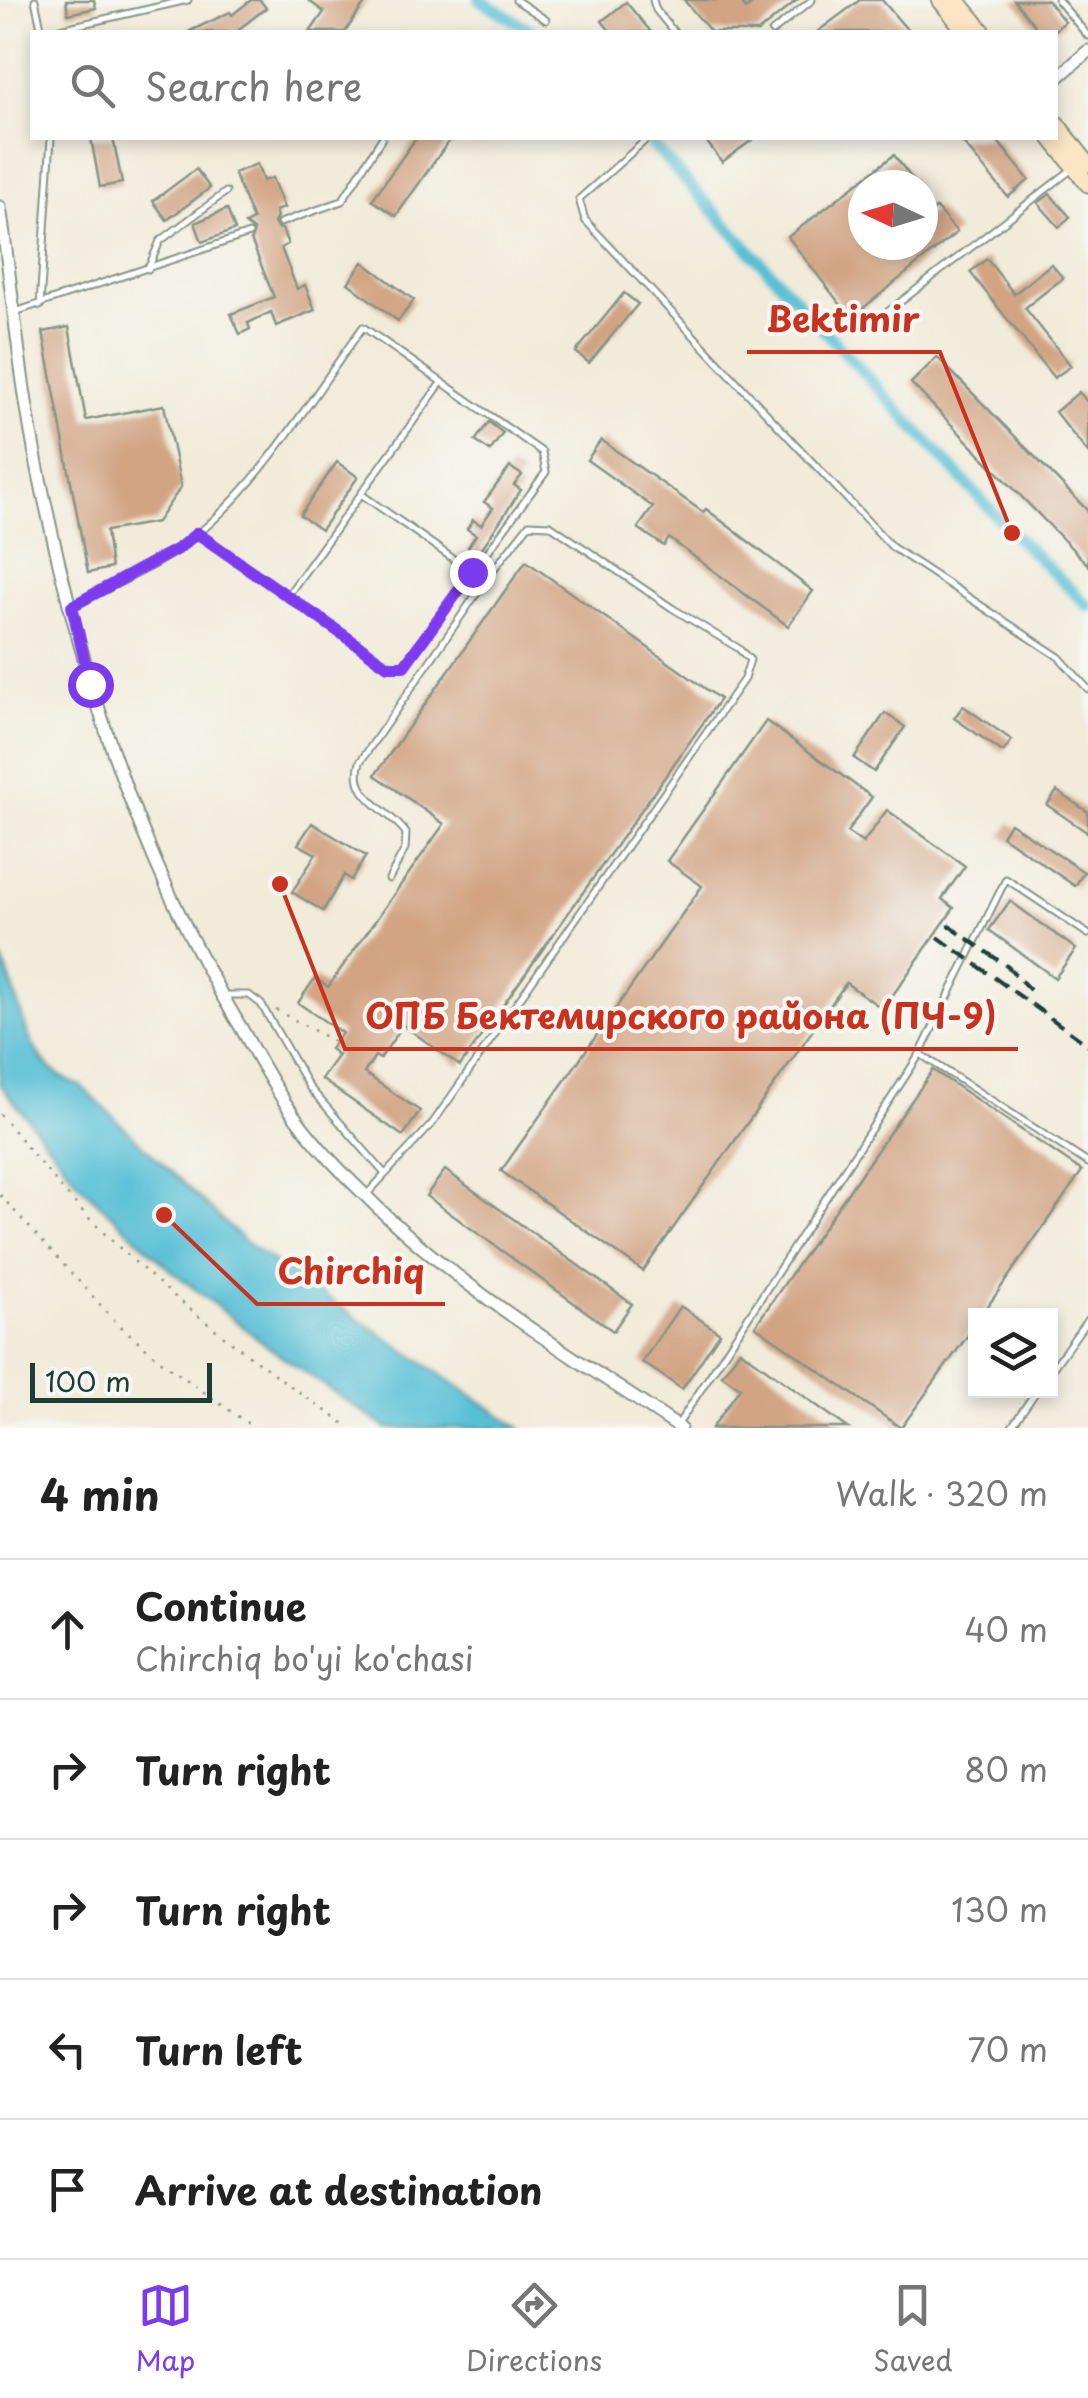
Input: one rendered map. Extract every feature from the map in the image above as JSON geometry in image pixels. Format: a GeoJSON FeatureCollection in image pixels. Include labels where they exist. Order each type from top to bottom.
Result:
{"type":"FeatureCollection","features":[{"type":"Feature","properties":{"kind":"main road"},"geometry":{"type":"LineString","coordinates":[[940,0],[964,30]]}},
{"type":"Feature","properties":{"kind":"main road"},"geometry":{"type":"LineString","coordinates":[[957,0],[981,30]]}},
{"type":"Feature","properties":{"kind":"main road"},"geometry":{"type":"LineString","coordinates":[[1058,126],[1088,184]]}},
{"type":"Feature","properties":{"kind":"main road"},"geometry":{"type":"LineString","coordinates":[[1053,140],[1081,165]]}},
{"type":"Feature","properties":{"kind":"street"},"geometry":{"type":"LineString","coordinates":[[1058,77],[1088,51]]}},
{"type":"Feature","properties":{"kind":"street"},"geometry":{"type":"LineString","coordinates":[[0,207],[38,467],[100,718],[158,874],[220,995],[287,1106],[365,1196],[433,1256],[678,1427]]}},
{"type":"Feature","properties":{"kind":"lane"},"geometry":{"type":"LineString","coordinates":[[35,0],[43,30]]}},
{"type":"Feature","properties":{"kind":"lane"},"geometry":{"type":"LineString","coordinates":[[53,30],[188,0]]}},
{"type":"Feature","properties":{"kind":"lane"},"geometry":{"type":"LineString","coordinates":[[516,0],[546,20]]}},
{"type":"Feature","properties":{"kind":"lane"},"geometry":{"type":"LineString","coordinates":[[653,0],[672,30]]}},
{"type":"Feature","properties":{"kind":"lane"},"geometry":{"type":"LineString","coordinates":[[774,30],[812,0]]}},
{"type":"Feature","properties":{"kind":"lane"},"geometry":{"type":"LineString","coordinates":[[1058,0],[1088,36]]}},
{"type":"Feature","properties":{"kind":"lane"},"geometry":{"type":"LineString","coordinates":[[40,306],[51,140]]}},
{"type":"Feature","properties":{"kind":"lane"},"geometry":{"type":"LineString","coordinates":[[280,223],[342,202],[381,140]]}},
{"type":"Feature","properties":{"kind":"lane"},"geometry":{"type":"LineString","coordinates":[[646,140],[579,200],[585,220],[892,547],[1060,657],[1088,688]]}},
{"type":"Feature","properties":{"kind":"lane"},"geometry":{"type":"LineString","coordinates":[[868,327],[1081,165]]}},
{"type":"Feature","properties":{"kind":"lane"},"geometry":{"type":"LineString","coordinates":[[148,269],[160,241],[226,192]]}},
{"type":"Feature","properties":{"kind":"lane"},"geometry":{"type":"LineString","coordinates":[[15,312],[249,234]]}},
{"type":"Feature","properties":{"kind":"lane"},"geometry":{"type":"LineString","coordinates":[[72,606],[179,548],[197,533],[215,518],[261,468],[363,327],[542,452],[546,472],[404,666],[388,666],[197,533]]}},
{"type":"Feature","properties":{"kind":"lane"},"geometry":{"type":"LineString","coordinates":[[288,595],[442,382]]}},
{"type":"Feature","properties":{"kind":"lane"},"geometry":{"type":"LineString","coordinates":[[361,494],[472,572]]}},
{"type":"Feature","properties":{"kind":"lane"},"geometry":{"type":"LineString","coordinates":[[365,1196],[432,1124],[744,679],[750,660],[738,648],[550,524],[529,524],[360,762],[356,774],[362,794],[392,816],[406,833],[405,848],[390,879]]}},
{"type":"Feature","properties":{"kind":"lane"},"geometry":{"type":"LineString","coordinates":[[678,1427],[920,1054],[1006,880],[1088,934]]}},
{"type":"Feature","properties":{"kind":"lane"},"geometry":{"type":"LineString","coordinates":[[220,995],[248,995],[261,1004],[310,1086],[385,1174]]}},
{"type":"Feature","properties":{"kind":"lane"},"geometry":{"type":"LineString","coordinates":[[920,1054],[1088,1163]]}},
{"type":"Feature","properties":{"kind":"lane"},"geometry":{"type":"LineString","coordinates":[[1058,1361],[1088,1319]]}},
{"type":"Feature","properties":{"kind":"lane"},"geometry":{"type":"LineString","coordinates":[[1011,1428],[1032,1398]]}},
{"type":"Feature","properties":{"kind":"path"},"geometry":{"type":"LineString","coordinates":[[261,1004],[336,1042]]}},
{"type":"Feature","properties":{"kind":"path"},"geometry":{"type":"LineString","coordinates":[[0,1114],[99,1228],[167,1290],[286,1384],[350,1428]]}},
{"type":"Feature","properties":{"kind":"path"},"geometry":{"type":"LineString","coordinates":[[0,1195],[117,1323],[165,1364],[254,1428]]}},
{"type":"Feature","properties":{"kind":"water"},"geometry":{"type":"Polygon","coordinates":[[[0,956],[27,1032],[46,1063],[81,1086],[246,1243],[520,1428],[386,1428],[270,1348],[171,1270],[82,1187],[0,1084],[0,956]]]}},
{"type":"Feature","properties":{"kind":"building"},"geometry":{"type":"Polygon","coordinates":[[[66,0],[94,0],[96,8],[68,14],[66,0]]]}},
{"type":"Feature","properties":{"kind":"building"},"geometry":{"type":"Polygon","coordinates":[[[251,0],[260,0],[266,8],[240,30],[192,30],[230,12],[232,15],[251,0]]]}},
{"type":"Feature","properties":{"kind":"building"},"geometry":{"type":"Polygon","coordinates":[[[308,0],[367,0],[346,30],[311,30],[324,12],[308,0]]]}},
{"type":"Feature","properties":{"kind":"building"},"geometry":{"type":"Polygon","coordinates":[[[684,0],[739,0],[746,9],[756,0],[797,0],[760,30],[709,30],[684,0]]]}},
{"type":"Feature","properties":{"kind":"building"},"geometry":{"type":"Polygon","coordinates":[[[860,0],[882,0],[907,30],[820,30],[860,0]]]}},
{"type":"Feature","properties":{"kind":"building"},"geometry":{"type":"Polygon","coordinates":[[[1014,0],[1047,0],[1065,22],[1055,30],[1038,30],[1014,0]]]}},
{"type":"Feature","properties":{"kind":"building"},"geometry":{"type":"Polygon","coordinates":[[[626,2],[649,30],[609,30],[602,21],[626,2]]]}},
{"type":"Feature","properties":{"kind":"building"},"geometry":{"type":"Polygon","coordinates":[[[91,140],[113,140],[122,183],[100,187],[91,140]]]}},
{"type":"Feature","properties":{"kind":"building"},"geometry":{"type":"Polygon","coordinates":[[[415,140],[450,140],[396,216],[372,200],[415,140]]]}},
{"type":"Feature","properties":{"kind":"building"},"geometry":{"type":"Polygon","coordinates":[[[706,140],[752,140],[722,162],[706,140]]]}},
{"type":"Feature","properties":{"kind":"building"},"geometry":{"type":"Polygon","coordinates":[[[961,140],[997,140],[1029,180],[1008,197],[961,140]]]}},
{"type":"Feature","properties":{"kind":"building"},"geometry":{"type":"Polygon","coordinates":[[[894,155],[906,170],[875,170],[894,155]]]}},
{"type":"Feature","properties":{"kind":"building"},"geometry":{"type":"Polygon","coordinates":[[[257,164],[263,181],[272,178],[284,208],[275,211],[274,223],[282,229],[288,244],[281,248],[297,289],[305,285],[315,310],[276,326],[271,312],[248,323],[250,329],[240,334],[231,314],[274,297],[251,240],[254,231],[245,224],[253,220],[234,173],[257,164]]]}},
{"type":"Feature","properties":{"kind":"building"},"geometry":{"type":"Polygon","coordinates":[[[196,169],[210,188],[167,220],[153,201],[196,169]]]}},
{"type":"Feature","properties":{"kind":"building"},"geometry":{"type":"Polygon","coordinates":[[[848,191],[848,260],[922,260],[851,318],[788,237],[848,191]]]}},
{"type":"Feature","properties":{"kind":"building"},"geometry":{"type":"Polygon","coordinates":[[[1050,194],[1070,217],[1059,227],[1038,203],[1050,194]]]}},
{"type":"Feature","properties":{"kind":"building"},"geometry":{"type":"Polygon","coordinates":[[[227,209],[235,230],[202,242],[195,223],[227,209]]]}},
{"type":"Feature","properties":{"kind":"building"},"geometry":{"type":"Polygon","coordinates":[[[938,210],[957,232],[938,247],[938,210]]]}},
{"type":"Feature","properties":{"kind":"building"},"geometry":{"type":"Polygon","coordinates":[[[987,259],[1014,294],[1051,264],[1063,278],[1025,308],[1071,366],[1054,378],[970,272],[987,259]]]}},
{"type":"Feature","properties":{"kind":"building"},"geometry":{"type":"Polygon","coordinates":[[[363,262],[414,300],[398,321],[348,283],[363,262]]]}},
{"type":"Feature","properties":{"kind":"building"},"geometry":{"type":"Polygon","coordinates":[[[624,293],[638,304],[589,363],[576,352],[624,293]]]}},
{"type":"Feature","properties":{"kind":"building"},"geometry":{"type":"Polygon","coordinates":[[[69,327],[86,420],[164,405],[181,487],[157,522],[106,531],[111,568],[88,573],[43,332],[69,327]]]}},
{"type":"Feature","properties":{"kind":"building"},"geometry":{"type":"Polygon","coordinates":[[[937,357],[1088,511],[1088,565],[911,383],[937,357]]]}},
{"type":"Feature","properties":{"kind":"building"},"geometry":{"type":"Polygon","coordinates":[[[1079,392],[1088,403],[1088,453],[1055,412],[1079,392]]]}},
{"type":"Feature","properties":{"kind":"building"},"geometry":{"type":"Polygon","coordinates":[[[489,422],[503,433],[490,451],[475,441],[489,422]]]}},
{"type":"Feature","properties":{"kind":"building"},"geometry":{"type":"Polygon","coordinates":[[[601,440],[703,512],[706,509],[813,591],[788,626],[669,538],[664,546],[638,528],[653,507],[587,460],[601,440]]]}},
{"type":"Feature","properties":{"kind":"building"},"geometry":{"type":"Polygon","coordinates":[[[337,462],[358,477],[321,530],[300,515],[337,462]]]}},
{"type":"Feature","properties":{"kind":"building"},"geometry":{"type":"Polygon","coordinates":[[[510,467],[522,475],[514,485],[521,490],[478,554],[468,547],[476,535],[467,529],[473,520],[481,525],[493,508],[484,502],[510,467]]]}},
{"type":"Feature","properties":{"kind":"building"},"geometry":{"type":"Polygon","coordinates":[[[526,561],[720,699],[460,1066],[403,1025],[380,1059],[375,1056],[364,1073],[420,1111],[403,1136],[321,1079],[338,1055],[330,1049],[342,1033],[298,1003],[315,978],[328,987],[444,824],[375,775],[526,561]]]}},
{"type":"Feature","properties":{"kind":"building"},"geometry":{"type":"Polygon","coordinates":[[[963,706],[1012,740],[1003,752],[954,718],[963,706]]]}},
{"type":"Feature","properties":{"kind":"building"},"geometry":{"type":"Polygon","coordinates":[[[885,713],[905,727],[874,772],[854,758],[885,713]]]}},
{"type":"Feature","properties":{"kind":"building"},"geometry":{"type":"Polygon","coordinates":[[[766,721],[872,797],[847,832],[863,843],[887,810],[965,866],[942,899],[954,908],[883,1009],[846,983],[643,1271],[501,1171],[702,886],[667,861],[766,721]]]}},
{"type":"Feature","properties":{"kind":"building"},"geometry":{"type":"Polygon","coordinates":[[[1057,791],[1088,812],[1088,833],[1047,805],[1057,791]]]}},
{"type":"Feature","properties":{"kind":"building"},"geometry":{"type":"Polygon","coordinates":[[[312,823],[366,856],[351,880],[344,875],[323,911],[292,892],[316,854],[298,844],[312,823]]]}},
{"type":"Feature","properties":{"kind":"building"},"geometry":{"type":"Polygon","coordinates":[[[1010,823],[1084,872],[1075,886],[1002,836],[1010,823]]]}},
{"type":"Feature","properties":{"kind":"building"},"geometry":{"type":"Polygon","coordinates":[[[1010,901],[1076,949],[1055,978],[989,930],[1010,901]]]}},
{"type":"Feature","properties":{"kind":"building"},"geometry":{"type":"Polygon","coordinates":[[[933,1070],[1082,1171],[987,1308],[968,1308],[968,1335],[901,1428],[755,1326],[933,1070]]]}},
{"type":"Feature","properties":{"kind":"building"},"geometry":{"type":"Polygon","coordinates":[[[445,1170],[632,1304],[613,1331],[426,1196],[445,1170]]]}},
{"type":"Feature","properties":{"kind":"building"},"geometry":{"type":"Polygon","coordinates":[[[680,1306],[720,1333],[682,1389],[642,1362],[680,1306]]]}},
{"type":"Feature","properties":{"kind":"building"},"geometry":{"type":"Polygon","coordinates":[[[740,1350],[848,1428],[712,1428],[740,1388],[722,1375],[740,1350]]]}},
{"type":"Feature","properties":{"kind":"waterway"},"geometry":{"type":"LineString","coordinates":[[480,0],[531,30]]}},
{"type":"Feature","properties":{"kind":"waterway"},"geometry":{"type":"LineString","coordinates":[[648,140],[1012,533],[1088,606]]}},
{"type":"Feature","properties":{"kind":"railway"},"geometry":{"type":"LineString","coordinates":[[948,925],[1008,967],[1030,990]]}},
{"type":"Feature","properties":{"kind":"railway"},"geometry":{"type":"LineString","coordinates":[[938,937],[1088,1045]]}},
{"type":"Feature","properties":{"kind":"place","name":"Bektimir"},"geometry":{"type":"Point","coordinates":[1012,533]}},
{"type":"Feature","properties":{"kind":"place","name":"ОПБ Бектемирского района (ПЧ-9)"},"geometry":{"type":"Point","coordinates":[280,884]}},
{"type":"Feature","properties":{"kind":"place","name":"Chirchiq"},"geometry":{"type":"Point","coordinates":[164,1215]}},
{"type":"Feature","properties":{"kind":"route"},"geometry":{"type":"LineString","coordinates":[[90,684],[72,606],[179,548],[197,533],[388,666],[404,666],[472,572]]}}]}
